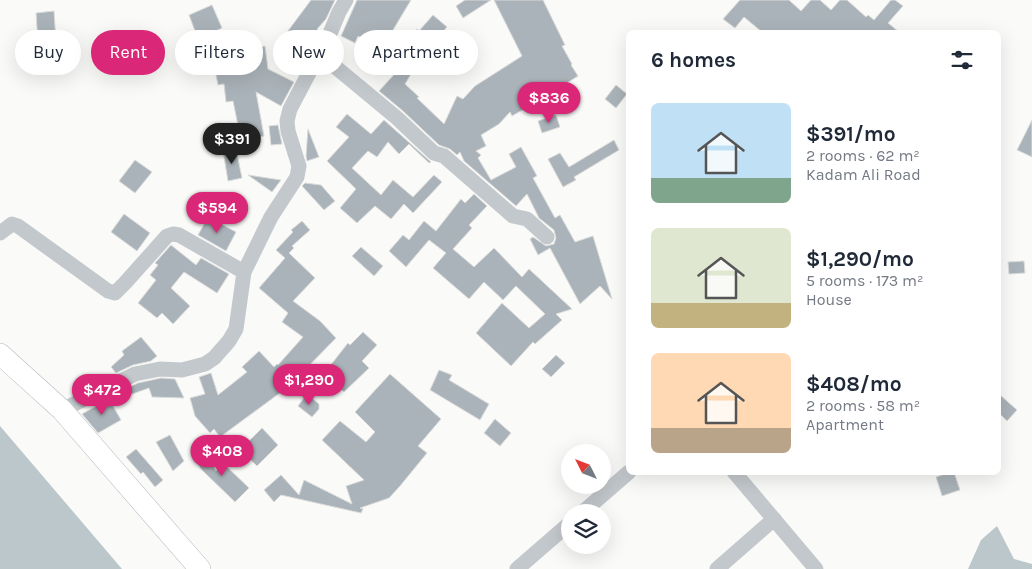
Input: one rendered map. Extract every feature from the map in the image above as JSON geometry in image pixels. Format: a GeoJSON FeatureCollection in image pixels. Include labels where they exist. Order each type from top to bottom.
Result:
{"type":"FeatureCollection","features":[{"type":"Feature","properties":{"kind":"street"},"geometry":{"type":"LineString","coordinates":[[331,30],[346,0]]}},
{"type":"Feature","properties":{"kind":"street"},"geometry":{"type":"LineString","coordinates":[[344,74],[434,152],[444,156],[513,216],[527,219],[547,237]]}},
{"type":"Feature","properties":{"kind":"street"},"geometry":{"type":"LineString","coordinates":[[62,410],[135,374],[160,370],[182,370],[204,364],[214,358],[236,329],[244,272],[271,216],[297,177],[299,166],[288,131],[287,121],[290,109],[308,75]]}},
{"type":"Feature","properties":{"kind":"street"},"geometry":{"type":"LineString","coordinates":[[0,233],[12,224],[18,226],[108,291],[114,293],[125,284],[167,236],[173,234],[179,235],[244,272]]}},
{"type":"Feature","properties":{"kind":"street"},"geometry":{"type":"LineString","coordinates":[[0,354],[62,410],[200,569]]}},
{"type":"Feature","properties":{"kind":"street"},"geometry":{"type":"LineString","coordinates":[[592,504],[626,475]]}},
{"type":"Feature","properties":{"kind":"street"},"geometry":{"type":"LineString","coordinates":[[737,475],[816,569]]}},
{"type":"Feature","properties":{"kind":"street"},"geometry":{"type":"LineString","coordinates":[[717,569],[774,519]]}},
{"type":"Feature","properties":{"kind":"street"},"geometry":{"type":"LineString","coordinates":[[525,566],[561,532]]}},
{"type":"Feature","properties":{"kind":"shaded area"},"geometry":{"type":"Polygon","coordinates":[[[0,426],[122,569],[0,569],[0,426]]]}},
{"type":"Feature","properties":{"kind":"shaded area"},"geometry":{"type":"Polygon","coordinates":[[[997,526],[1014,559],[1032,564],[1032,569],[968,569],[981,540],[997,526]]]}},
{"type":"Feature","properties":{"kind":"building"},"geometry":{"type":"Polygon","coordinates":[[[311,0],[335,0],[326,19],[318,30],[289,30],[311,0]]]}},
{"type":"Feature","properties":{"kind":"building"},"geometry":{"type":"Polygon","coordinates":[[[357,0],[411,0],[393,30],[354,30],[354,42],[344,38],[344,30],[357,0]]]}},
{"type":"Feature","properties":{"kind":"building"},"geometry":{"type":"Polygon","coordinates":[[[465,0],[491,0],[463,18],[456,6],[465,0]]]}},
{"type":"Feature","properties":{"kind":"building"},"geometry":{"type":"Polygon","coordinates":[[[494,0],[543,0],[565,45],[562,46],[578,76],[543,98],[536,87],[518,98],[524,109],[512,116],[510,112],[499,124],[481,135],[486,146],[476,151],[481,155],[478,158],[491,180],[516,167],[509,154],[521,147],[537,176],[533,178],[555,218],[560,215],[575,242],[593,236],[612,299],[600,286],[580,304],[550,248],[538,255],[530,239],[533,237],[546,246],[554,244],[556,238],[554,230],[539,218],[527,194],[516,206],[464,161],[460,152],[457,155],[450,149],[439,145],[379,91],[394,75],[410,75],[405,84],[444,124],[457,96],[463,99],[475,86],[522,56],[494,0]]]}},
{"type":"Feature","properties":{"kind":"building"},"geometry":{"type":"Polygon","coordinates":[[[740,0],[789,0],[801,11],[811,0],[820,0],[831,10],[840,0],[847,0],[866,17],[868,15],[874,20],[891,0],[895,0],[903,6],[888,23],[897,30],[760,30],[744,17],[735,28],[723,19],[740,0]]]}},
{"type":"Feature","properties":{"kind":"building"},"geometry":{"type":"Polygon","coordinates":[[[212,5],[222,28],[218,30],[195,30],[189,15],[212,5]]]}},
{"type":"Feature","properties":{"kind":"building"},"geometry":{"type":"Polygon","coordinates":[[[54,11],[55,30],[37,30],[36,13],[54,11]]]}},
{"type":"Feature","properties":{"kind":"building"},"geometry":{"type":"Polygon","coordinates":[[[433,15],[447,27],[444,30],[420,30],[433,15]]]}},
{"type":"Feature","properties":{"kind":"building"},"geometry":{"type":"Polygon","coordinates":[[[263,46],[265,46],[268,69],[273,72],[273,75],[280,75],[294,82],[281,106],[256,92],[264,136],[241,140],[233,101],[226,102],[224,84],[218,85],[216,75],[263,75],[263,46]]]}},
{"type":"Feature","properties":{"kind":"building"},"geometry":{"type":"Polygon","coordinates":[[[616,85],[626,93],[616,108],[605,99],[616,85]]]}},
{"type":"Feature","properties":{"kind":"building"},"geometry":{"type":"Polygon","coordinates":[[[347,114],[371,134],[384,120],[431,162],[429,163],[409,144],[399,154],[388,142],[377,157],[368,151],[352,168],[381,195],[393,180],[413,197],[434,175],[442,182],[413,213],[404,204],[391,219],[375,206],[357,223],[340,208],[356,189],[327,161],[349,137],[336,127],[347,114]]]}},
{"type":"Feature","properties":{"kind":"building"},"geometry":{"type":"Polygon","coordinates":[[[556,115],[560,127],[542,133],[538,121],[556,115]]]}},
{"type":"Feature","properties":{"kind":"building"},"geometry":{"type":"Polygon","coordinates":[[[1032,120],[1032,157],[1017,150],[1032,120]]]}},
{"type":"Feature","properties":{"kind":"building"},"geometry":{"type":"Polygon","coordinates":[[[278,125],[282,144],[271,145],[269,126],[278,125]]]}},
{"type":"Feature","properties":{"kind":"building"},"geometry":{"type":"Polygon","coordinates":[[[308,129],[319,157],[307,161],[306,156],[308,129]]]}},
{"type":"Feature","properties":{"kind":"building"},"geometry":{"type":"Polygon","coordinates":[[[614,140],[619,150],[574,177],[576,180],[563,187],[548,159],[560,153],[569,167],[614,140]]]}},
{"type":"Feature","properties":{"kind":"building"},"geometry":{"type":"Polygon","coordinates":[[[236,149],[242,178],[228,181],[223,151],[236,149]]]}},
{"type":"Feature","properties":{"kind":"building"},"geometry":{"type":"Polygon","coordinates":[[[135,160],[152,172],[135,193],[119,181],[135,160]]]}},
{"type":"Feature","properties":{"kind":"building"},"geometry":{"type":"Polygon","coordinates":[[[248,175],[281,180],[272,192],[248,175]]]}},
{"type":"Feature","properties":{"kind":"building"},"geometry":{"type":"Polygon","coordinates":[[[305,183],[321,185],[335,201],[324,210],[302,186],[305,183]]]}},
{"type":"Feature","properties":{"kind":"building"},"geometry":{"type":"Polygon","coordinates":[[[474,194],[487,206],[469,225],[472,228],[453,249],[474,267],[494,248],[522,277],[529,269],[572,309],[556,314],[562,320],[535,344],[533,342],[511,366],[476,333],[502,303],[529,328],[545,314],[516,286],[503,300],[484,282],[469,299],[433,268],[446,253],[429,240],[406,267],[389,251],[403,235],[409,240],[424,221],[436,231],[461,199],[465,203],[474,194]]]}},
{"type":"Feature","properties":{"kind":"building"},"geometry":{"type":"Polygon","coordinates":[[[124,214],[150,233],[137,251],[111,232],[124,214]]]}},
{"type":"Feature","properties":{"kind":"building"},"geometry":{"type":"Polygon","coordinates":[[[208,217],[236,232],[226,251],[198,235],[208,217]]]}},
{"type":"Feature","properties":{"kind":"building"},"geometry":{"type":"Polygon","coordinates":[[[302,221],[310,230],[292,246],[294,248],[289,253],[315,278],[293,301],[320,321],[336,338],[288,387],[220,437],[214,429],[210,433],[195,416],[190,398],[205,394],[199,377],[211,373],[218,395],[247,372],[242,367],[259,351],[274,367],[303,337],[282,322],[288,313],[259,288],[285,258],[276,250],[293,232],[291,230],[302,221]]]}},
{"type":"Feature","properties":{"kind":"building"},"geometry":{"type":"Polygon","coordinates":[[[171,245],[196,265],[201,258],[229,274],[217,293],[184,272],[171,288],[190,306],[173,324],[162,313],[157,318],[138,303],[156,280],[150,275],[158,265],[155,263],[171,245]]]}},
{"type":"Feature","properties":{"kind":"building"},"geometry":{"type":"Polygon","coordinates":[[[361,247],[383,266],[374,276],[352,256],[361,247]]]}},
{"type":"Feature","properties":{"kind":"building"},"geometry":{"type":"Polygon","coordinates":[[[1024,261],[1025,273],[1009,274],[1008,262],[1024,261]]]}},
{"type":"Feature","properties":{"kind":"building"},"geometry":{"type":"Polygon","coordinates":[[[363,332],[377,345],[362,361],[369,368],[344,392],[333,382],[331,384],[322,376],[348,343],[350,345],[363,332]]]}},
{"type":"Feature","properties":{"kind":"building"},"geometry":{"type":"Polygon","coordinates":[[[141,337],[157,356],[151,361],[133,365],[116,373],[111,367],[124,355],[122,351],[141,337]]]}},
{"type":"Feature","properties":{"kind":"building"},"geometry":{"type":"Polygon","coordinates":[[[556,355],[565,363],[551,377],[542,369],[556,355]]]}},
{"type":"Feature","properties":{"kind":"building"},"geometry":{"type":"Polygon","coordinates":[[[439,370],[452,375],[449,380],[489,404],[480,420],[430,390],[439,370]]]}},
{"type":"Feature","properties":{"kind":"building"},"geometry":{"type":"Polygon","coordinates":[[[390,374],[441,419],[418,446],[427,453],[400,486],[389,498],[360,508],[363,509],[361,513],[281,495],[274,502],[264,490],[281,475],[299,495],[304,480],[352,504],[346,486],[364,480],[322,440],[340,421],[366,442],[375,432],[355,412],[390,374]]]}},
{"type":"Feature","properties":{"kind":"building"},"geometry":{"type":"Polygon","coordinates":[[[161,378],[175,379],[184,398],[152,397],[149,388],[121,398],[119,392],[138,383],[161,378]]]}},
{"type":"Feature","properties":{"kind":"building"},"geometry":{"type":"Polygon","coordinates":[[[307,394],[319,404],[319,409],[312,417],[298,406],[307,394]]]}},
{"type":"Feature","properties":{"kind":"building"},"geometry":{"type":"Polygon","coordinates":[[[1001,396],[1017,410],[1007,421],[1001,415],[1001,396]]]}},
{"type":"Feature","properties":{"kind":"building"},"geometry":{"type":"Polygon","coordinates":[[[109,399],[121,420],[98,433],[82,414],[109,399]]]}},
{"type":"Feature","properties":{"kind":"building"},"geometry":{"type":"Polygon","coordinates":[[[495,419],[511,433],[500,446],[484,433],[495,419]]]}},
{"type":"Feature","properties":{"kind":"building"},"geometry":{"type":"Polygon","coordinates":[[[262,428],[278,445],[257,466],[240,450],[262,428]]]}},
{"type":"Feature","properties":{"kind":"building"},"geometry":{"type":"Polygon","coordinates":[[[170,435],[184,461],[173,471],[156,442],[170,435]]]}},
{"type":"Feature","properties":{"kind":"building"},"geometry":{"type":"Polygon","coordinates":[[[136,449],[163,480],[155,487],[143,472],[141,474],[126,457],[136,449]]]}},
{"type":"Feature","properties":{"kind":"building"},"geometry":{"type":"Polygon","coordinates":[[[203,450],[216,471],[223,463],[249,488],[235,502],[201,469],[193,456],[203,450]]]}},
{"type":"Feature","properties":{"kind":"building"},"geometry":{"type":"Polygon","coordinates":[[[955,475],[960,490],[942,496],[936,477],[955,475]]]}}]}
